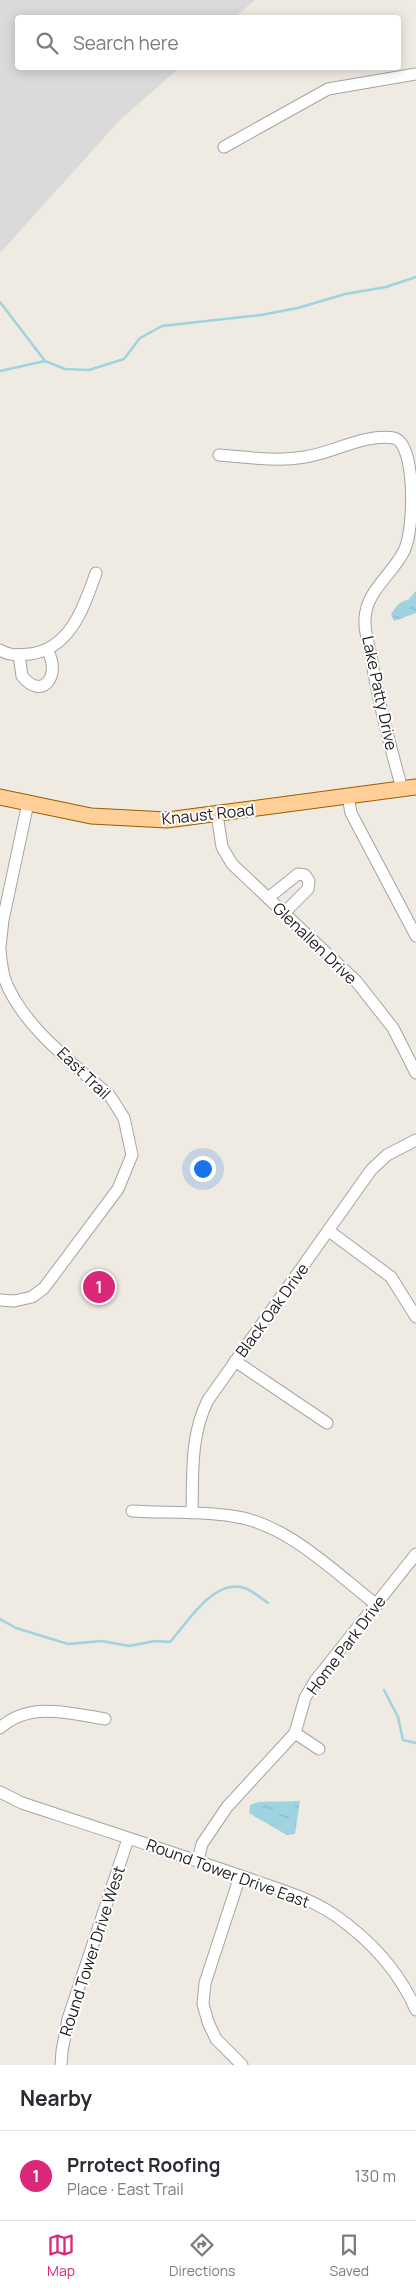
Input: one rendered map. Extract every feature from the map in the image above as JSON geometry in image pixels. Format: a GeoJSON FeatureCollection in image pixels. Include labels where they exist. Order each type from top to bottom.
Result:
{"type":"FeatureCollection","features":[{"type":"Feature","properties":{"kind":"main road","name":"Knaust Road"},"geometry":{"type":"LineString","coordinates":[[0,797],[91,816],[167,820],[409,788]]}},
{"type":"Feature","properties":{"kind":"street"},"geometry":{"type":"LineString","coordinates":[[224,147],[328,89],[416,74]]}},
{"type":"Feature","properties":{"kind":"street","name":"Lake Patty Drive"},"geometry":{"type":"LineString","coordinates":[[219,454],[280,460],[334,451],[377,438],[394,438],[403,441],[410,449],[414,462],[414,517],[403,552],[374,591],[368,603],[365,619],[377,694],[409,788]]}},
{"type":"Feature","properties":{"kind":"street"},"geometry":{"type":"LineString","coordinates":[[0,650],[18,656],[47,650],[60,642],[71,631],[96,573]]}},
{"type":"Feature","properties":{"kind":"street"},"geometry":{"type":"LineString","coordinates":[[18,656],[22,676],[33,686],[42,686],[48,682],[53,672],[53,663],[47,650]]}},
{"type":"Feature","properties":{"kind":"street"},"geometry":{"type":"LineString","coordinates":[[348,796],[351,813],[416,936]]}},
{"type":"Feature","properties":{"kind":"street","name":"East Trail"},"geometry":{"type":"LineString","coordinates":[[0,1300],[14,1301],[32,1297],[54,1278],[118,1189],[132,1155],[124,1118],[114,1101],[31,1022],[16,1002],[4,979],[0,948],[3,920],[28,803]]}},
{"type":"Feature","properties":{"kind":"street","name":"Glenallen Drive"},"geometry":{"type":"LineString","coordinates":[[217,814],[222,847],[228,860],[356,981],[381,1010],[403,1045],[416,1074]]}},
{"type":"Feature","properties":{"kind":"street"},"geometry":{"type":"LineString","coordinates":[[268,898],[293,877],[298,874],[305,875],[309,880],[308,889],[284,913]]}},
{"type":"Feature","properties":{"kind":"street","name":"Black Oak Drive"},"geometry":{"type":"LineString","coordinates":[[192,1513],[195,1436],[200,1415],[235,1361],[378,1162],[416,1140]]}},
{"type":"Feature","properties":{"kind":"street"},"geometry":{"type":"LineString","coordinates":[[328,1231],[391,1277],[416,1317]]}},
{"type":"Feature","properties":{"kind":"street"},"geometry":{"type":"LineString","coordinates":[[235,1361],[299,1406],[327,1423]]}},
{"type":"Feature","properties":{"kind":"street"},"geometry":{"type":"LineString","coordinates":[[132,1512],[233,1516],[278,1532],[311,1553],[377,1605]]}},
{"type":"Feature","properties":{"kind":"street","name":"Home Park Drive"},"geometry":{"type":"LineString","coordinates":[[198,1860],[202,1844],[227,1807],[295,1733],[305,1698],[315,1681],[416,1554]]}},
{"type":"Feature","properties":{"kind":"street"},"geometry":{"type":"LineString","coordinates":[[0,1728],[18,1716],[36,1711],[60,1711],[105,1719]]}},
{"type":"Feature","properties":{"kind":"street"},"geometry":{"type":"LineString","coordinates":[[295,1733],[319,1749]]}},
{"type":"Feature","properties":{"kind":"street","name":"Round Tower Drive East"},"geometry":{"type":"LineString","coordinates":[[0,1792],[22,1803],[198,1860],[301,1898],[334,1915],[372,1945],[393,1970],[416,2010]]}},
{"type":"Feature","properties":{"kind":"street","name":"Round Tower Drive West"},"geometry":{"type":"LineString","coordinates":[[62,2065],[68,2019],[128,1838]]}},
{"type":"Feature","properties":{"kind":"street"},"geometry":{"type":"LineString","coordinates":[[240,1876],[205,1983],[203,2004],[208,2022],[216,2039],[242,2065]]}},
{"type":"Feature","properties":{"kind":"shaded area"},"geometry":{"type":"Polygon","coordinates":[[[0,0],[255,0],[237,15],[15,15],[15,70],[177,70],[120,120],[0,253],[0,0]]]}},
{"type":"Feature","properties":{"kind":"water"},"geometry":{"type":"Polygon","coordinates":[[[416,591],[416,613],[394,621],[391,614],[394,609],[400,603],[408,600],[416,591]]]}},
{"type":"Feature","properties":{"kind":"water"},"geometry":{"type":"Polygon","coordinates":[[[300,1801],[295,1834],[287,1835],[249,1813],[250,1805],[258,1802],[300,1801]]]}},
{"type":"Feature","properties":{"kind":"waterway"},"geometry":{"type":"LineString","coordinates":[[0,302],[45,361],[65,369],[89,370],[124,359],[140,338],[162,326],[261,315],[298,308],[345,294],[386,287],[416,277]]}},
{"type":"Feature","properties":{"kind":"waterway"},"geometry":{"type":"LineString","coordinates":[[0,371],[45,361]]}},
{"type":"Feature","properties":{"kind":"waterway"},"geometry":{"type":"LineString","coordinates":[[0,1619],[16,1628],[68,1644],[102,1641],[129,1646],[155,1641],[170,1642],[201,1605],[220,1590],[230,1587],[241,1587],[248,1589],[268,1603]]}},
{"type":"Feature","properties":{"kind":"waterway"},"geometry":{"type":"LineString","coordinates":[[384,1690],[398,1717],[403,1740],[416,1743]]}},
{"type":"Feature","properties":{"kind":"place","name":"Prrotect Roofing"},"geometry":{"type":"Point","coordinates":[99,1287]}}]}
